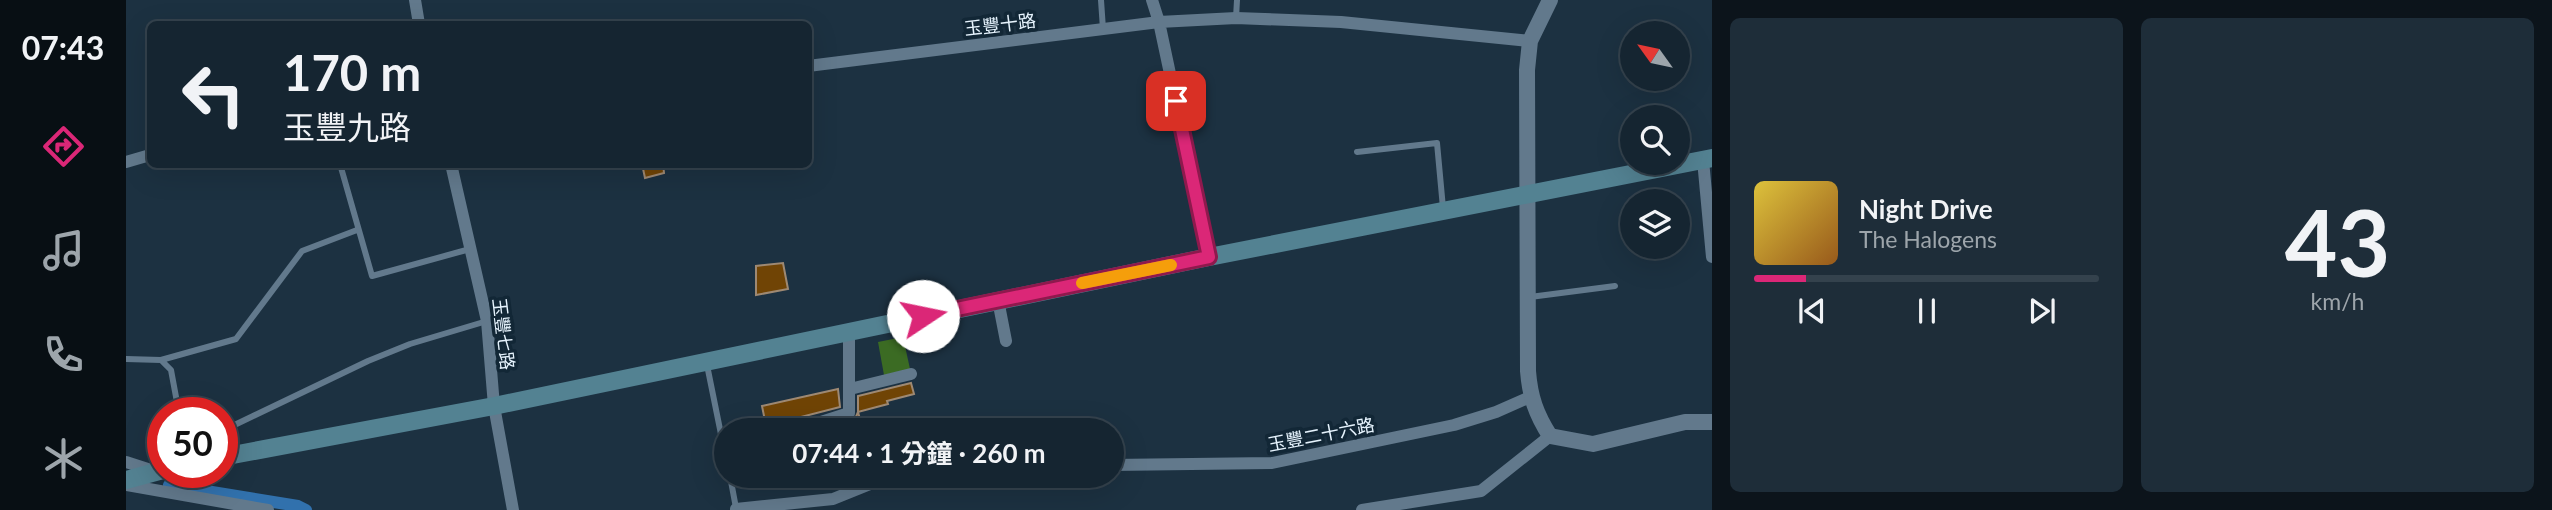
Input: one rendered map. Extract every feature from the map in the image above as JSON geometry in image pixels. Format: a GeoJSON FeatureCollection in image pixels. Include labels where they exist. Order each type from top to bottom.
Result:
{"type":"FeatureCollection","features":[{"type":"Feature","properties":{"kind":"main road"},"geometry":{"type":"LineString","coordinates":[[238,454],[494,406],[1209,257],[1707,159]]}},
{"type":"Feature","properties":{"kind":"main road"},"geometry":{"type":"LineString","coordinates":[[126,483],[147,476]]}},
{"type":"Feature","properties":{"kind":"street"},"geometry":{"type":"LineString","coordinates":[[415,0],[418,21]]}},
{"type":"Feature","properties":{"kind":"street"},"geometry":{"type":"LineString","coordinates":[[1152,0],[1209,257]]}},
{"type":"Feature","properties":{"kind":"street"},"geometry":{"type":"LineString","coordinates":[[1550,0],[1530,41],[1527,70],[1528,371],[1530,397],[1537,416],[1550,436],[1592,444],[1685,422],[1712,422]]}},
{"type":"Feature","properties":{"kind":"street","name":"玉豐十路"},"geometry":{"type":"LineString","coordinates":[[812,65],[1159,22],[1237,18],[1340,22],[1530,41]]}},
{"type":"Feature","properties":{"kind":"street"},"geometry":{"type":"LineString","coordinates":[[126,162],[147,156]]}},
{"type":"Feature","properties":{"kind":"street"},"geometry":{"type":"LineString","coordinates":[[1707,159],[1712,257]]}},
{"type":"Feature","properties":{"kind":"street","name":"玉豐七路"},"geometry":{"type":"LineString","coordinates":[[452,168],[487,321],[494,406],[513,510]]}},
{"type":"Feature","properties":{"kind":"street"},"geometry":{"type":"LineString","coordinates":[[998,300],[1006,341]]}},
{"type":"Feature","properties":{"kind":"street"},"geometry":{"type":"LineString","coordinates":[[833,418],[849,413],[849,331]]}},
{"type":"Feature","properties":{"kind":"street"},"geometry":{"type":"LineString","coordinates":[[849,389],[911,374]]}},
{"type":"Feature","properties":{"kind":"street","name":"玉豐二十六路"},"geometry":{"type":"LineString","coordinates":[[1124,465],[1272,463],[1454,425],[1496,412],[1530,397]]}},
{"type":"Feature","properties":{"kind":"street"},"geometry":{"type":"LineString","coordinates":[[1362,510],[1481,491],[1550,436]]}},
{"type":"Feature","properties":{"kind":"street"},"geometry":{"type":"LineString","coordinates":[[126,462],[147,468]]}},
{"type":"Feature","properties":{"kind":"street"},"geometry":{"type":"LineString","coordinates":[[126,483],[197,504],[268,510]]}},
{"type":"Feature","properties":{"kind":"street"},"geometry":{"type":"LineString","coordinates":[[736,510],[833,499],[860,488]]}},
{"type":"Feature","properties":{"kind":"lane"},"geometry":{"type":"LineString","coordinates":[[1101,0],[1102,29]]}},
{"type":"Feature","properties":{"kind":"lane"},"geometry":{"type":"LineString","coordinates":[[1237,0],[1237,18]]}},
{"type":"Feature","properties":{"kind":"lane"},"geometry":{"type":"LineString","coordinates":[[1357,152],[1437,142],[1443,210]]}},
{"type":"Feature","properties":{"kind":"lane"},"geometry":{"type":"LineString","coordinates":[[341,168],[372,276],[472,249]]}},
{"type":"Feature","properties":{"kind":"lane"},"geometry":{"type":"LineString","coordinates":[[126,359],[161,360],[236,339],[302,251],[357,230]]}},
{"type":"Feature","properties":{"kind":"lane"},"geometry":{"type":"LineString","coordinates":[[1528,298],[1615,286]]}},
{"type":"Feature","properties":{"kind":"lane"},"geometry":{"type":"LineString","coordinates":[[238,423],[368,361],[410,344],[487,321]]}},
{"type":"Feature","properties":{"kind":"lane"},"geometry":{"type":"LineString","coordinates":[[161,360],[170,370],[176,397]]}},
{"type":"Feature","properties":{"kind":"lane"},"geometry":{"type":"LineString","coordinates":[[706,360],[718,418]]}},
{"type":"Feature","properties":{"kind":"lane"},"geometry":{"type":"LineString","coordinates":[[732,488],[736,510]]}},
{"type":"Feature","properties":{"kind":"green space"},"geometry":{"type":"Polygon","coordinates":[[[903,337],[910,369],[884,375],[878,342],[903,337]]]}},
{"type":"Feature","properties":{"kind":"building"},"geometry":{"type":"Polygon","coordinates":[[[643,168],[663,168],[664,173],[645,178],[643,168]]]}},
{"type":"Feature","properties":{"kind":"building"},"geometry":{"type":"Polygon","coordinates":[[[783,263],[788,289],[756,295],[756,266],[783,263]]]}},
{"type":"Feature","properties":{"kind":"building"},"geometry":{"type":"Polygon","coordinates":[[[911,383],[914,394],[858,412],[858,396],[911,383]]]}},
{"type":"Feature","properties":{"kind":"building"},"geometry":{"type":"Polygon","coordinates":[[[838,389],[840,407],[797,418],[764,418],[762,406],[838,389]]]}},
{"type":"Feature","properties":{"kind":"waterway"},"geometry":{"type":"LineString","coordinates":[[187,488],[298,506],[306,510]]}},
{"type":"Feature","properties":{"kind":"slow traffic"},"geometry":{"type":"LineString","coordinates":[[1082,283],[1171,265]]}},
{"type":"Feature","properties":{"kind":"route"},"geometry":{"type":"LineString","coordinates":[[923,316],[1209,257],[1176,101]]}}]}
